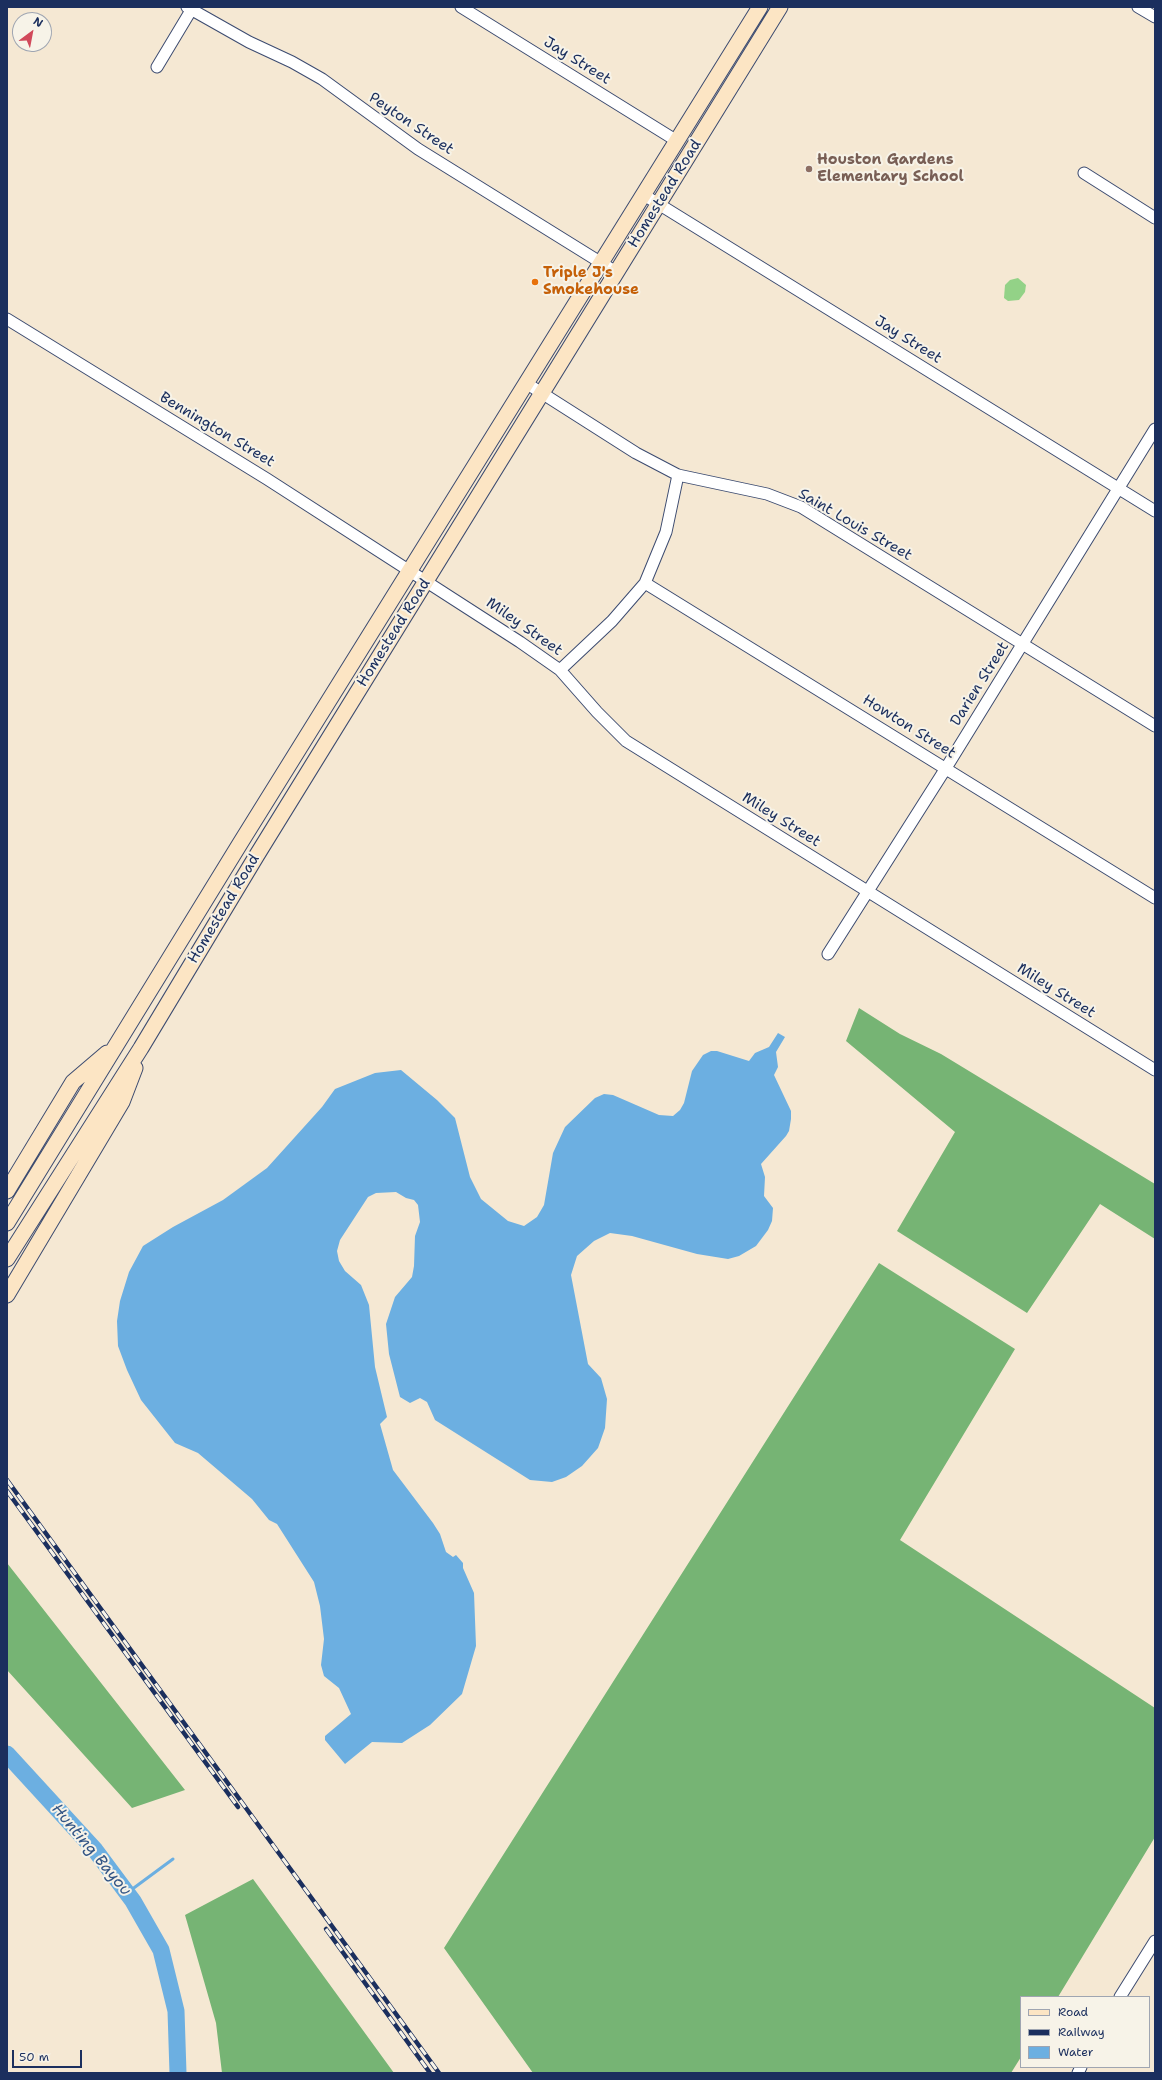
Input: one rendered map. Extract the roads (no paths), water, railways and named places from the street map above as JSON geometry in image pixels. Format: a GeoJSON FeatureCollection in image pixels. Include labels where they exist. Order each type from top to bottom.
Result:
{"type":"FeatureCollection","features":[{"type":"Feature","properties":{"kind":"main road","name":"Homestead Road"},"geometry":{"type":"LineString","coordinates":[[7,1223],[760,7]]}},
{"type":"Feature","properties":{"kind":"main road","name":"Homestead Road"},"geometry":{"type":"LineString","coordinates":[[7,1259],[141,1048],[257,855],[543,394],[616,272],[780,7]]}},
{"type":"Feature","properties":{"kind":"main road"},"geometry":{"type":"LineString","coordinates":[[7,1191],[73,1082],[117,1044]]}},
{"type":"Feature","properties":{"kind":"main road"},"geometry":{"type":"LineString","coordinates":[[7,1295],[122,1102],[128,1089],[141,1048]]}},
{"type":"Feature","properties":{"kind":"street","name":"Jay Street"},"geometry":{"type":"LineString","coordinates":[[461,7],[677,141]]}},
{"type":"Feature","properties":{"kind":"street"},"geometry":{"type":"LineString","coordinates":[[1138,7],[1155,18]]}},
{"type":"Feature","properties":{"kind":"street"},"geometry":{"type":"LineString","coordinates":[[157,67],[191,8]]}},
{"type":"Feature","properties":{"kind":"street","name":"Peyton Street"},"geometry":{"type":"LineString","coordinates":[[191,8],[249,42],[292,62],[322,79],[418,150],[616,272]]}},
{"type":"Feature","properties":{"kind":"street"},"geometry":{"type":"LineString","coordinates":[[1084,173],[1155,218]]}},
{"type":"Feature","properties":{"kind":"street","name":"Jay Street"},"geometry":{"type":"LineString","coordinates":[[644,195],[1155,511]]}},
{"type":"Feature","properties":{"kind":"street","name":"Bennington Street"},"geometry":{"type":"LineString","coordinates":[[7,318],[267,479],[410,570]]}},
{"type":"Feature","properties":{"kind":"street","name":"Saint Louis Street"},"geometry":{"type":"LineString","coordinates":[[526,383],[636,454],[678,475],[767,494],[801,507],[1155,726]]}},
{"type":"Feature","properties":{"kind":"street","name":"Darien Street"},"geometry":{"type":"LineString","coordinates":[[828,954],[946,768],[1155,428]]}},
{"type":"Feature","properties":{"kind":"street"},"geometry":{"type":"LineString","coordinates":[[560,670],[612,621],[645,583],[666,532],[678,475]]}},
{"type":"Feature","properties":{"kind":"street","name":"Miley Street"},"geometry":{"type":"LineString","coordinates":[[410,570],[560,670],[597,712],[626,741],[1155,1070]]}},
{"type":"Feature","properties":{"kind":"street","name":"Howton Street"},"geometry":{"type":"LineString","coordinates":[[645,583],[1155,898]]}},
{"type":"Feature","properties":{"kind":"street"},"geometry":{"type":"LineString","coordinates":[[1121,1996],[1155,1941]]}},
{"type":"Feature","properties":{"kind":"water"},"geometry":{"type":"Polygon","coordinates":[[[778,1033],[785,1037],[776,1052],[778,1067],[774,1075],[791,1111],[791,1119],[789,1131],[786,1136],[761,1164],[765,1177],[764,1196],[773,1208],[772,1221],[768,1230],[756,1246],[739,1256],[728,1259],[697,1254],[632,1236],[610,1233],[594,1241],[577,1256],[571,1275],[588,1364],[601,1378],[607,1399],[605,1428],[598,1448],[582,1466],[566,1477],[552,1482],[530,1480],[435,1420],[427,1402],[420,1398],[410,1403],[400,1397],[389,1354],[386,1324],[395,1297],[412,1277],[415,1236],[420,1222],[418,1205],[414,1200],[406,1198],[396,1192],[376,1193],[368,1197],[340,1240],[337,1251],[339,1261],[345,1271],[361,1285],[369,1305],[375,1367],[387,1417],[380,1424],[393,1470],[433,1523],[440,1534],[446,1552],[453,1557],[456,1555],[463,1563],[463,1568],[474,1593],[476,1646],[462,1694],[430,1725],[402,1743],[372,1742],[345,1764],[325,1740],[325,1736],[351,1714],[339,1688],[324,1676],[321,1665],[324,1639],[320,1606],[314,1582],[277,1524],[269,1520],[252,1499],[198,1453],[175,1443],[141,1400],[127,1370],[118,1346],[117,1321],[120,1301],[129,1272],[143,1246],[173,1227],[223,1200],[267,1168],[322,1107],[335,1089],[375,1073],[401,1070],[437,1100],[455,1118],[470,1177],[481,1199],[508,1221],[524,1226],[537,1217],[544,1205],[553,1153],[565,1127],[595,1098],[604,1094],[613,1095],[659,1115],[673,1116],[680,1110],[684,1103],[692,1071],[703,1055],[711,1051],[717,1051],[749,1061],[755,1053],[769,1047],[778,1033]]]}},
{"type":"Feature","properties":{"kind":"waterway","name":"Hunting Bayou"},"geometry":{"type":"LineString","coordinates":[[7,1754],[95,1850],[133,1901],[161,1950],[176,2011],[178,2073]]}},
{"type":"Feature","properties":{"kind":"waterway"},"geometry":{"type":"LineString","coordinates":[[127,1893],[173,1859]]}},
{"type":"Feature","properties":{"kind":"railway"},"geometry":{"type":"LineString","coordinates":[[7,1480],[439,2073]]}},
{"type":"Feature","properties":{"kind":"railway"},"geometry":{"type":"LineString","coordinates":[[7,1491],[238,1807]]}},
{"type":"Feature","properties":{"kind":"railway"},"geometry":{"type":"LineString","coordinates":[[326,1929],[430,2073]]}},
{"type":"Feature","properties":{"kind":"place","name":"Houston Gardens Elementary School"},"geometry":{"type":"Point","coordinates":[809,169]}},
{"type":"Feature","properties":{"kind":"place","name":"Triple J's Smokehouse"},"geometry":{"type":"Point","coordinates":[535,282]}}]}
